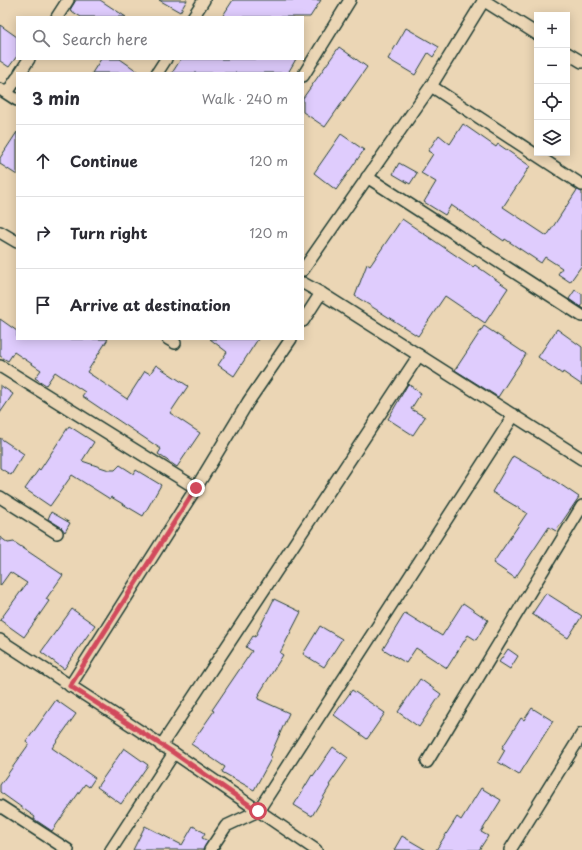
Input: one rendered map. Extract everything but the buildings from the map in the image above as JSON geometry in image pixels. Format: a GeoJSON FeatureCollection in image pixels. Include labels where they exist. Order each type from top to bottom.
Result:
{"type":"FeatureCollection","features":[{"type":"Feature","properties":{"kind":"street"},"geometry":{"type":"LineString","coordinates":[[58,16],[68,0]]}},
{"type":"Feature","properties":{"kind":"street"},"geometry":{"type":"LineString","coordinates":[[194,16],[204,0]]}},
{"type":"Feature","properties":{"kind":"street"},"geometry":{"type":"LineString","coordinates":[[304,74],[350,0]]}},
{"type":"Feature","properties":{"kind":"street"},"geometry":{"type":"LineString","coordinates":[[304,269],[430,86],[483,0],[534,32]]}},
{"type":"Feature","properties":{"kind":"street"},"geometry":{"type":"LineString","coordinates":[[570,55],[582,62]]}},
{"type":"Feature","properties":{"kind":"street"},"geometry":{"type":"LineString","coordinates":[[21,72],[28,60]]}},
{"type":"Feature","properties":{"kind":"street"},"geometry":{"type":"LineString","coordinates":[[158,72],[165,60]]}},
{"type":"Feature","properties":{"kind":"street"},"geometry":{"type":"LineString","coordinates":[[16,79],[3,91],[16,99]]}},
{"type":"Feature","properties":{"kind":"street"},"geometry":{"type":"LineString","coordinates":[[430,86],[582,184]]}},
{"type":"Feature","properties":{"kind":"street"},"geometry":{"type":"LineString","coordinates":[[367,177],[582,316]]}},
{"type":"Feature","properties":{"kind":"street"},"geometry":{"type":"LineString","coordinates":[[0,232],[16,241]]}},
{"type":"Feature","properties":{"kind":"street"},"geometry":{"type":"LineString","coordinates":[[304,284],[582,459]]}},
{"type":"Feature","properties":{"kind":"street"},"geometry":{"type":"LineString","coordinates":[[304,318],[321,293]]}},
{"type":"Feature","properties":{"kind":"street"},"geometry":{"type":"LineString","coordinates":[[70,686],[196,488],[248,402],[290,340]]}},
{"type":"Feature","properties":{"kind":"street"},"geometry":{"type":"LineString","coordinates":[[161,746],[419,355]]}},
{"type":"Feature","properties":{"kind":"street"},"geometry":{"type":"LineString","coordinates":[[0,366],[196,488]]}},
{"type":"Feature","properties":{"kind":"street"},"geometry":{"type":"LineString","coordinates":[[210,850],[226,826],[258,811],[514,415]]}},
{"type":"Feature","properties":{"kind":"street"},"geometry":{"type":"LineString","coordinates":[[0,497],[57,532]]}},
{"type":"Feature","properties":{"kind":"street"},"geometry":{"type":"LineString","coordinates":[[427,762],[582,506]]}},
{"type":"Feature","properties":{"kind":"street"},"geometry":{"type":"LineString","coordinates":[[0,640],[161,746],[174,753],[316,850]]}},
{"type":"Feature","properties":{"kind":"street"},"geometry":{"type":"LineString","coordinates":[[510,850],[582,734]]}},
{"type":"Feature","properties":{"kind":"street"},"geometry":{"type":"LineString","coordinates":[[111,850],[174,753]]}},
{"type":"Feature","properties":{"kind":"street"},"geometry":{"type":"LineString","coordinates":[[0,806],[68,850]]}},
{"type":"Feature","properties":{"kind":"route"},"geometry":{"type":"LineString","coordinates":[[196,488],[70,686],[174,753],[258,811]]}}]}
